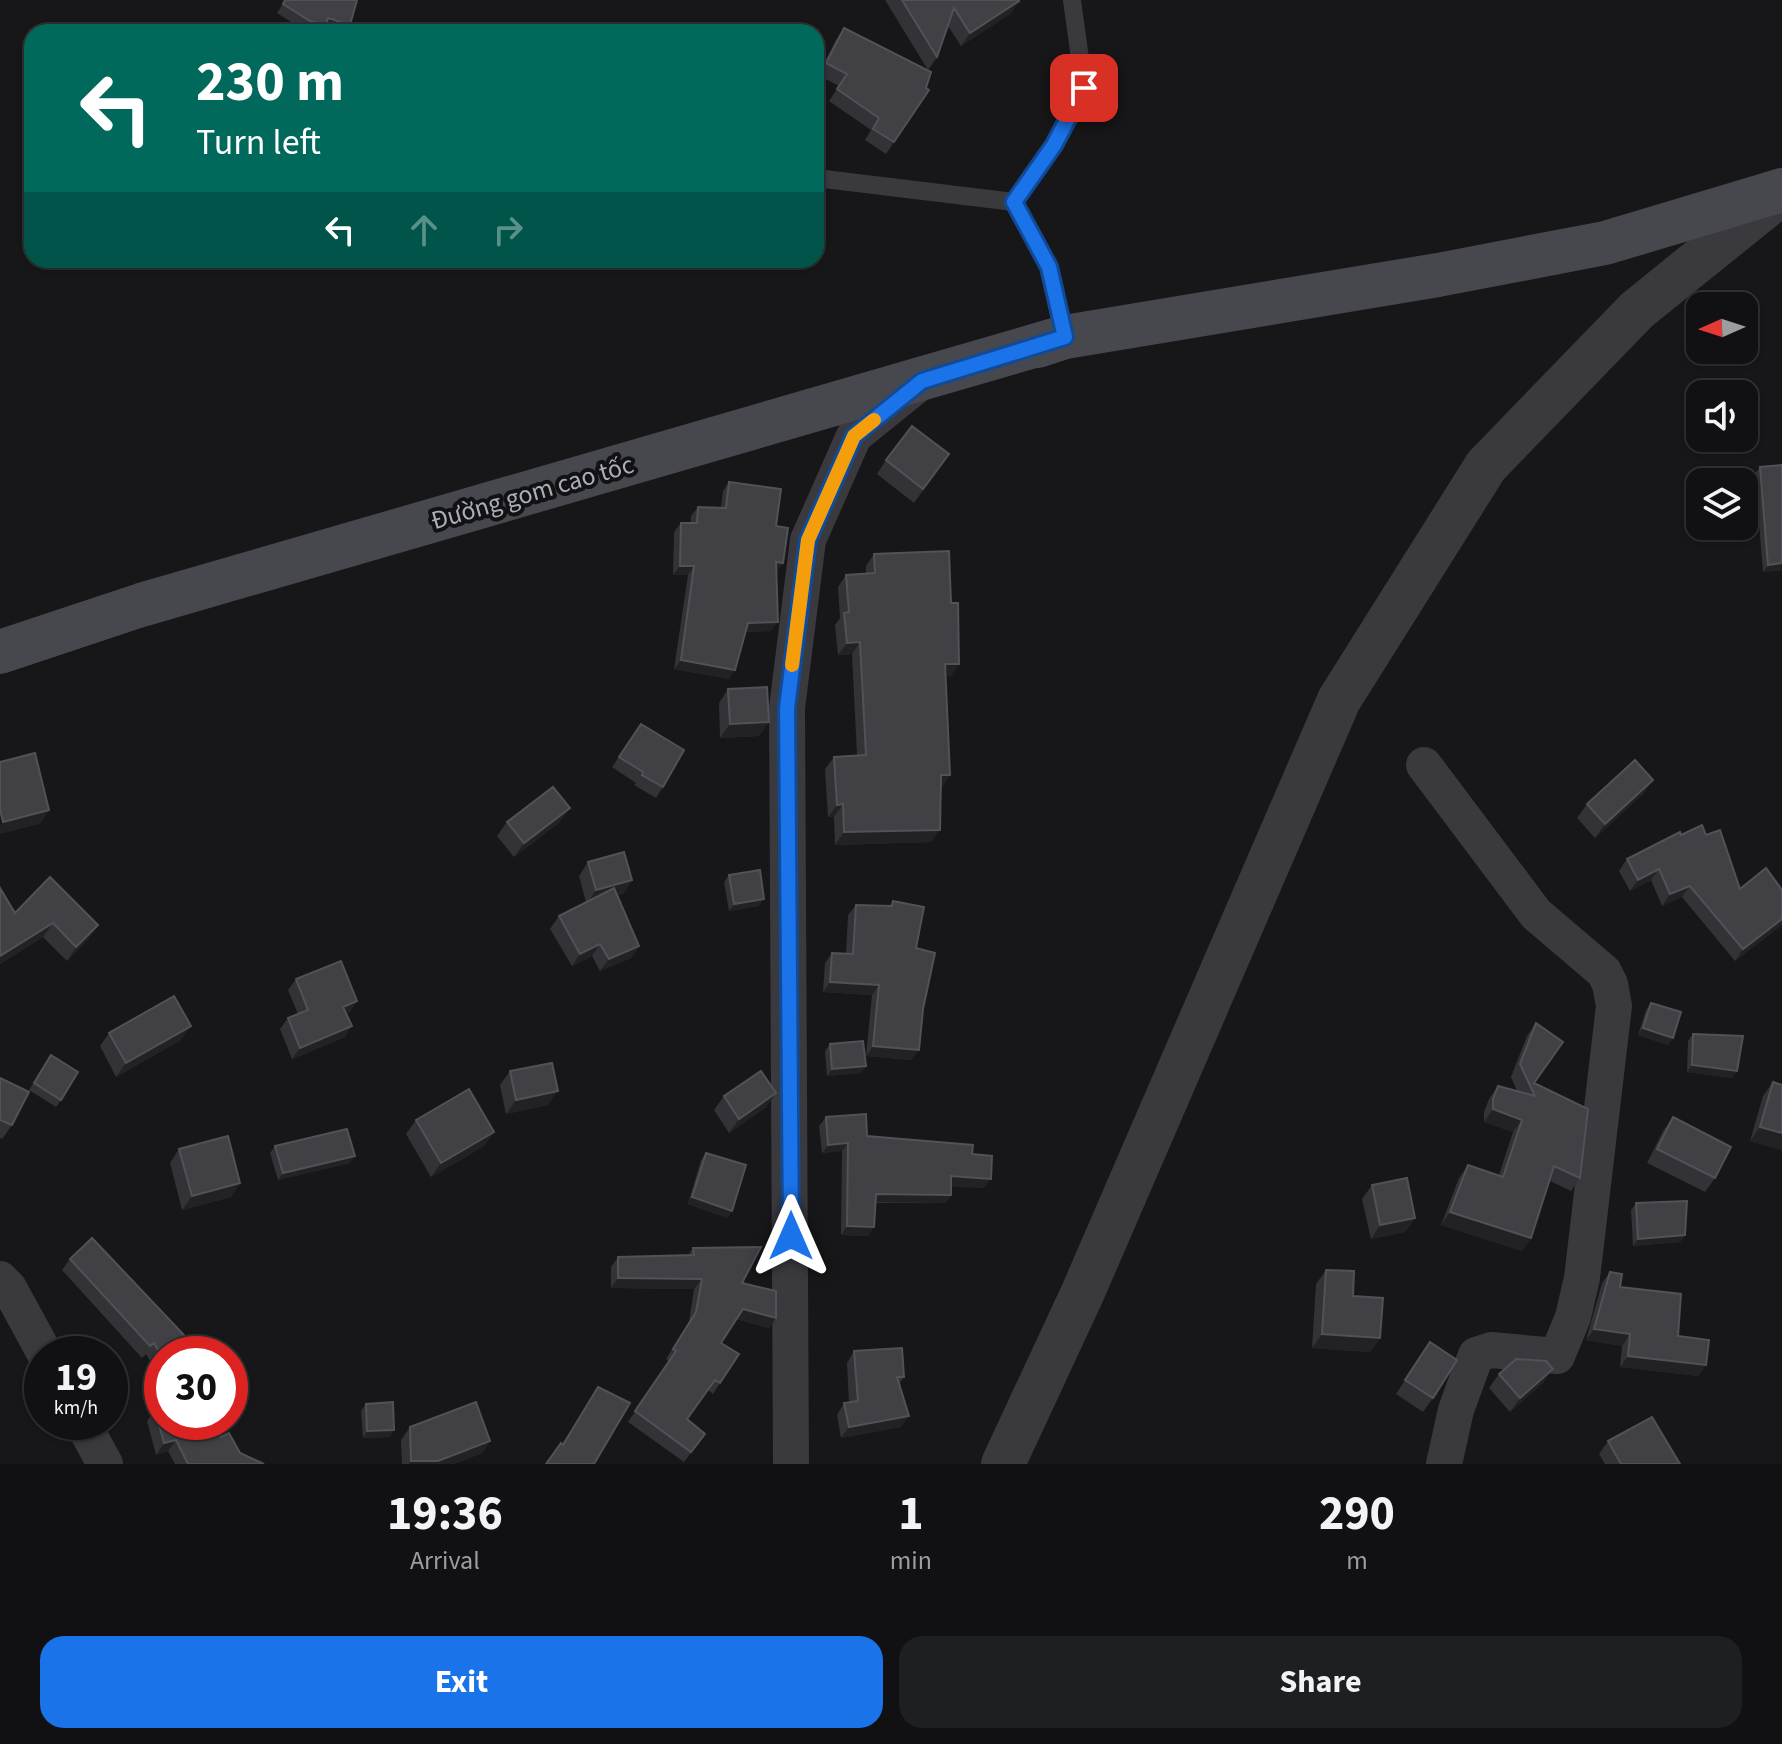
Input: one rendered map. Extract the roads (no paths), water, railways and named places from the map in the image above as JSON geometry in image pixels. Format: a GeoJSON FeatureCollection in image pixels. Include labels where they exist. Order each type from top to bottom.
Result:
{"type":"FeatureCollection","features":[{"type":"Feature","properties":{"kind":"main road"},"geometry":{"type":"LineString","coordinates":[[922,381],[1065,337],[1438,275],[1605,243],[1782,191]]}},
{"type":"Feature","properties":{"kind":"main road","name":"Đường gom cao tốc"},"geometry":{"type":"LineString","coordinates":[[0,652],[141,605],[1065,337]]}},
{"type":"Feature","properties":{"kind":"street"},"geometry":{"type":"LineString","coordinates":[[1003,1464],[1090,1277],[1339,700],[1486,466],[1637,310],[1782,191]]}},
{"type":"Feature","properties":{"kind":"street"},"geometry":{"type":"LineString","coordinates":[[791,1464],[787,708],[808,540],[854,436],[922,381]]}},
{"type":"Feature","properties":{"kind":"street"},"geometry":{"type":"LineString","coordinates":[[1424,765],[1536,914],[1604,972],[1614,1006],[1582,1278],[1573,1317],[1557,1356],[1491,1350],[1476,1355],[1456,1410],[1444,1464]]}},
{"type":"Feature","properties":{"kind":"street"},"geometry":{"type":"LineString","coordinates":[[0,1279],[9,1288],[35,1336]]}},
{"type":"Feature","properties":{"kind":"street"},"geometry":{"type":"LineString","coordinates":[[92,1440],[105,1464]]}},
{"type":"Feature","properties":{"kind":"lane"},"geometry":{"type":"LineString","coordinates":[[1014,202],[1054,145],[1084,88],[1072,0]]}},
{"type":"Feature","properties":{"kind":"lane"},"geometry":{"type":"LineString","coordinates":[[824,179],[1014,202]]}},
{"type":"Feature","properties":{"kind":"lane"},"geometry":{"type":"LineString","coordinates":[[1014,202],[1049,267],[1065,337]]}}]}
